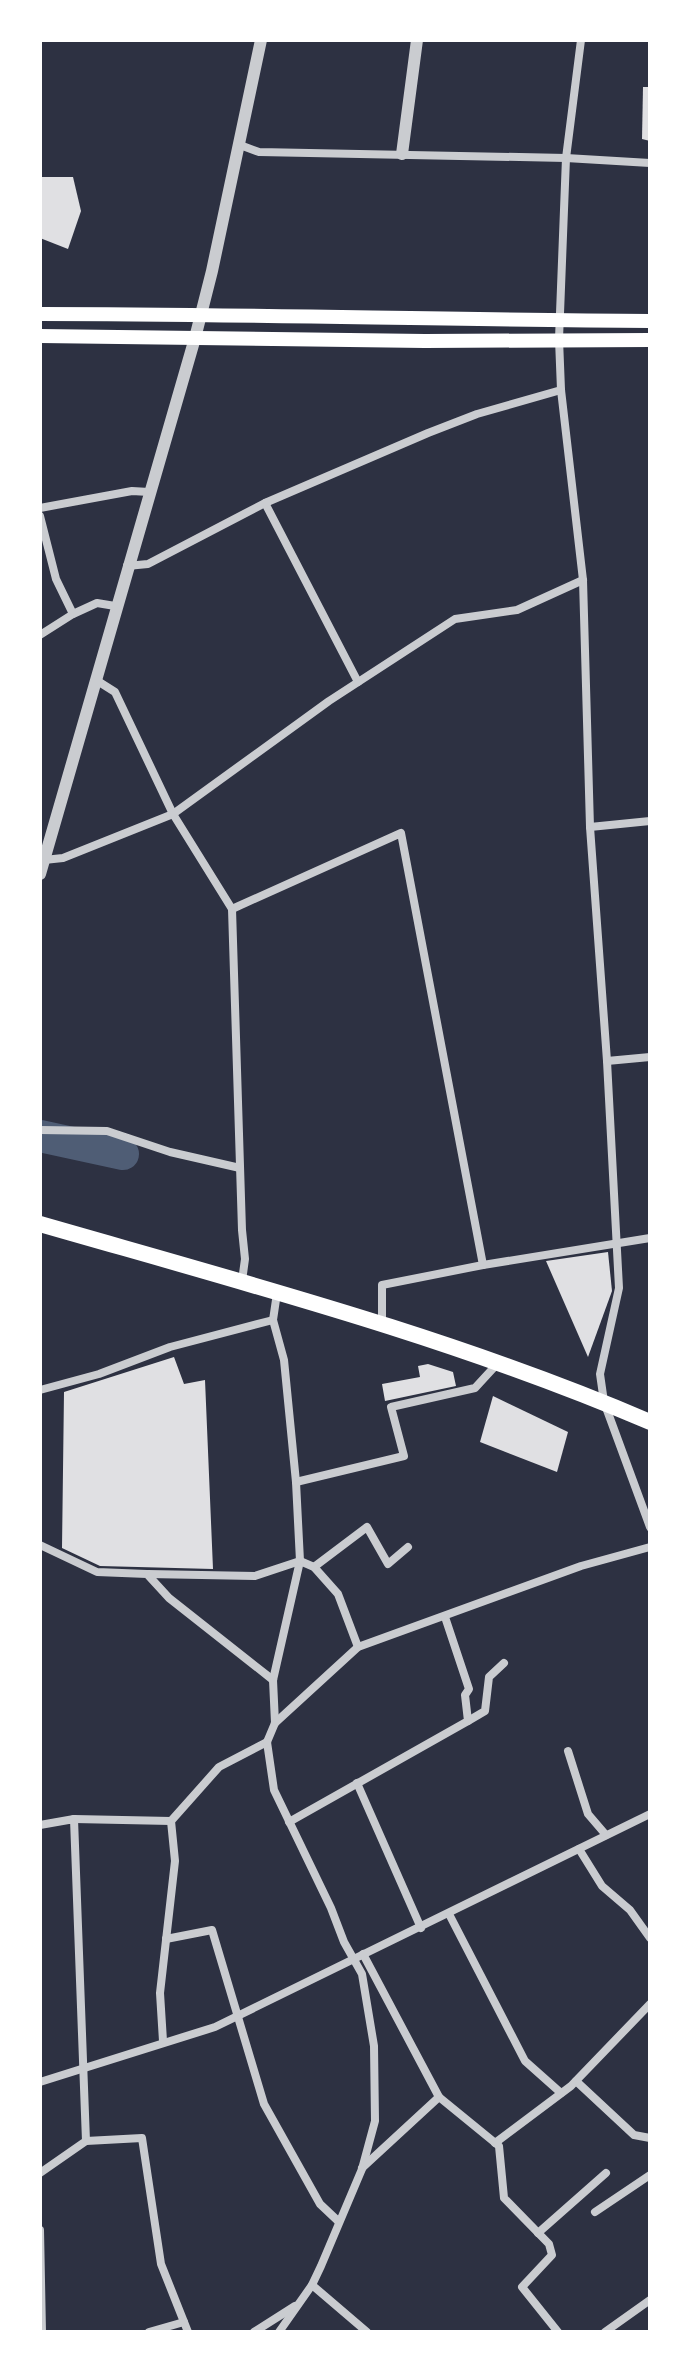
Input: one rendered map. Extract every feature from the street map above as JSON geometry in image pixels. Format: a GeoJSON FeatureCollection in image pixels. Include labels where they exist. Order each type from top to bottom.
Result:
{"type":"FeatureCollection","features":[{"type":"Feature","properties":{"kind":"main road"},"geometry":{"type":"LineString","coordinates":[[40,314],[650,321]]}},
{"type":"Feature","properties":{"kind":"main road"},"geometry":{"type":"LineString","coordinates":[[40,336],[425,341],[650,340]]}},
{"type":"Feature","properties":{"kind":"main road"},"geometry":{"type":"LineString","coordinates":[[40,1224],[241,1282],[498,1363],[650,1422]]}},
{"type":"Feature","properties":{"kind":"street"},"geometry":{"type":"LineString","coordinates":[[40,874],[115,606],[195,338],[261,40]]}},
{"type":"Feature","properties":{"kind":"street"},"geometry":{"type":"LineString","coordinates":[[402,154],[417,40]]}},
{"type":"Feature","properties":{"kind":"street"},"geometry":{"type":"LineString","coordinates":[[581,40],[566,158],[559,339],[561,390],[583,580],[590,827],[619,1288],[600,1374],[604,1402],[650,1527]]}},
{"type":"Feature","properties":{"kind":"street"},"geometry":{"type":"LineString","coordinates":[[240,145],[259,152],[566,158],[650,163]]}},
{"type":"Feature","properties":{"kind":"street"},"geometry":{"type":"LineString","coordinates":[[127,566],[148,564],[265,503],[428,433],[477,414],[561,390]]}},
{"type":"Feature","properties":{"kind":"street"},"geometry":{"type":"LineString","coordinates":[[40,508],[132,491],[149,492]]}},
{"type":"Feature","properties":{"kind":"street"},"geometry":{"type":"LineString","coordinates":[[265,503],[358,682]]}},
{"type":"Feature","properties":{"kind":"street"},"geometry":{"type":"LineString","coordinates":[[40,516],[56,579],[73,614]]}},
{"type":"Feature","properties":{"kind":"street"},"geometry":{"type":"LineString","coordinates":[[44,860],[63,858],[173,814],[358,682],[455,619],[517,610],[583,580]]}},
{"type":"Feature","properties":{"kind":"street"},"geometry":{"type":"LineString","coordinates":[[40,635],[97,603],[115,606]]}},
{"type":"Feature","properties":{"kind":"street"},"geometry":{"type":"LineString","coordinates":[[96,680],[115,692],[173,814],[232,909],[245,1259],[241,1282]]}},
{"type":"Feature","properties":{"kind":"street"},"geometry":{"type":"LineString","coordinates":[[590,827],[650,821]]}},
{"type":"Feature","properties":{"kind":"street"},"geometry":{"type":"LineString","coordinates":[[232,909],[401,833],[483,1265]]}},
{"type":"Feature","properties":{"kind":"street"},"geometry":{"type":"LineString","coordinates":[[607,1061],[650,1057]]}},
{"type":"Feature","properties":{"kind":"street"},"geometry":{"type":"LineString","coordinates":[[40,1130],[107,1131],[170,1152],[240,1168]]}},
{"type":"Feature","properties":{"kind":"street"},"geometry":{"type":"LineString","coordinates":[[382,1326],[382,1285],[650,1238]]}},
{"type":"Feature","properties":{"kind":"street"},"geometry":{"type":"LineString","coordinates":[[275,1723],[273,1680],[300,1561],[284,1360],[273,1320],[277,1293]]}},
{"type":"Feature","properties":{"kind":"street"},"geometry":{"type":"LineString","coordinates":[[40,1390],[99,1374],[170,1347],[273,1320]]}},
{"type":"Feature","properties":{"kind":"street"},"geometry":{"type":"LineString","coordinates":[[296,1482],[404,1456],[391,1407],[475,1388],[498,1363]]}},
{"type":"Feature","properties":{"kind":"street"},"geometry":{"type":"LineString","coordinates":[[314,1567],[367,1527],[388,1564],[408,1547]]}},
{"type":"Feature","properties":{"kind":"street"},"geometry":{"type":"LineString","coordinates":[[40,1545],[97,1572],[255,1576],[300,1561],[314,1567],[338,1594],[358,1647]]}},
{"type":"Feature","properties":{"kind":"street"},"geometry":{"type":"LineString","coordinates":[[558,2332],[522,2287],[552,2255],[549,2244],[504,2198],[499,2146],[439,2097],[359,1956],[344,1942],[274,1790],[267,1742],[275,1723],[358,1647],[581,1566],[650,1547]]}},
{"type":"Feature","properties":{"kind":"street"},"geometry":{"type":"LineString","coordinates":[[147,1574],[169,1598],[273,1680]]}},
{"type":"Feature","properties":{"kind":"street"},"geometry":{"type":"LineString","coordinates":[[445,1617],[469,1689],[465,1695],[468,1721]]}},
{"type":"Feature","properties":{"kind":"street"},"geometry":{"type":"LineString","coordinates":[[289,1822],[485,1711],[489,1677],[504,1663]]}},
{"type":"Feature","properties":{"kind":"street"},"geometry":{"type":"LineString","coordinates":[[163,2041],[160,1993],[175,1861],[171,1821],[219,1767],[267,1742]]}},
{"type":"Feature","properties":{"kind":"street"},"geometry":{"type":"LineString","coordinates":[[568,1751],[588,1814],[606,1835]]}},
{"type":"Feature","properties":{"kind":"street"},"geometry":{"type":"LineString","coordinates":[[357,1783],[421,1928]]}},
{"type":"Feature","properties":{"kind":"street"},"geometry":{"type":"LineString","coordinates":[[40,2082],[215,2027],[650,1814]]}},
{"type":"Feature","properties":{"kind":"street"},"geometry":{"type":"LineString","coordinates":[[40,1825],[74,1819],[171,1821]]}},
{"type":"Feature","properties":{"kind":"street"},"geometry":{"type":"LineString","coordinates":[[74,1819],[86,2141]]}},
{"type":"Feature","properties":{"kind":"street"},"geometry":{"type":"LineString","coordinates":[[579,1849],[602,1886],[630,1910],[650,1938]]}},
{"type":"Feature","properties":{"kind":"street"},"geometry":{"type":"LineString","coordinates":[[449,1914],[525,2061],[561,2093]]}},
{"type":"Feature","properties":{"kind":"street"},"geometry":{"type":"LineString","coordinates":[[166,1939],[212,1930],[264,2104],[320,2204],[338,2221]]}},
{"type":"Feature","properties":{"kind":"street"},"geometry":{"type":"LineString","coordinates":[[279,2332],[312,2285],[362,2169],[375,2121],[374,2046],[359,1956]]}},
{"type":"Feature","properties":{"kind":"street"},"geometry":{"type":"LineString","coordinates":[[495,2143],[576,2081],[650,2004]]}},
{"type":"Feature","properties":{"kind":"street"},"geometry":{"type":"LineString","coordinates":[[576,2081],[634,2135],[650,2138]]}},
{"type":"Feature","properties":{"kind":"street"},"geometry":{"type":"LineString","coordinates":[[362,2169],[439,2097]]}},
{"type":"Feature","properties":{"kind":"street"},"geometry":{"type":"LineString","coordinates":[[40,2173],[86,2141],[142,2138],[161,2264],[188,2332]]}},
{"type":"Feature","properties":{"kind":"street"},"geometry":{"type":"LineString","coordinates":[[538,2233],[606,2173]]}},
{"type":"Feature","properties":{"kind":"street"},"geometry":{"type":"LineString","coordinates":[[595,2212],[650,2175]]}},
{"type":"Feature","properties":{"kind":"street"},"geometry":{"type":"LineString","coordinates":[[40,2230],[42,2332]]}},
{"type":"Feature","properties":{"kind":"street"},"geometry":{"type":"LineString","coordinates":[[312,2285],[367,2332]]}},
{"type":"Feature","properties":{"kind":"street"},"geometry":{"type":"LineString","coordinates":[[605,2332],[650,2300]]}},
{"type":"Feature","properties":{"kind":"street"},"geometry":{"type":"LineString","coordinates":[[254,2332],[299,2303]]}},
{"type":"Feature","properties":{"kind":"street"},"geometry":{"type":"LineString","coordinates":[[149,2332],[184,2322]]}},
{"type":"Feature","properties":{"kind":"building"},"geometry":{"type":"Polygon","coordinates":[[[643,87],[650,87],[650,141],[642,139],[643,87]]]}},
{"type":"Feature","properties":{"kind":"building"},"geometry":{"type":"Polygon","coordinates":[[[40,177],[73,177],[81,211],[68,249],[40,238],[40,177]]]}},
{"type":"Feature","properties":{"kind":"building"},"geometry":{"type":"Polygon","coordinates":[[[608,1252],[612,1291],[588,1357],[546,1261],[608,1252]]]}},
{"type":"Feature","properties":{"kind":"building"},"geometry":{"type":"Polygon","coordinates":[[[174,1357],[184,1384],[205,1380],[213,1569],[100,1566],[62,1548],[64,1392],[174,1357]]]}},
{"type":"Feature","properties":{"kind":"building"},"geometry":{"type":"Polygon","coordinates":[[[428,1364],[453,1372],[456,1386],[385,1401],[382,1384],[420,1377],[418,1366],[428,1364]]]}},
{"type":"Feature","properties":{"kind":"building"},"geometry":{"type":"Polygon","coordinates":[[[493,1396],[568,1432],[557,1472],[480,1442],[493,1396]]]}},
{"type":"Feature","properties":{"kind":"waterway"},"geometry":{"type":"LineString","coordinates":[[40,1136],[123,1154]]}}]}
